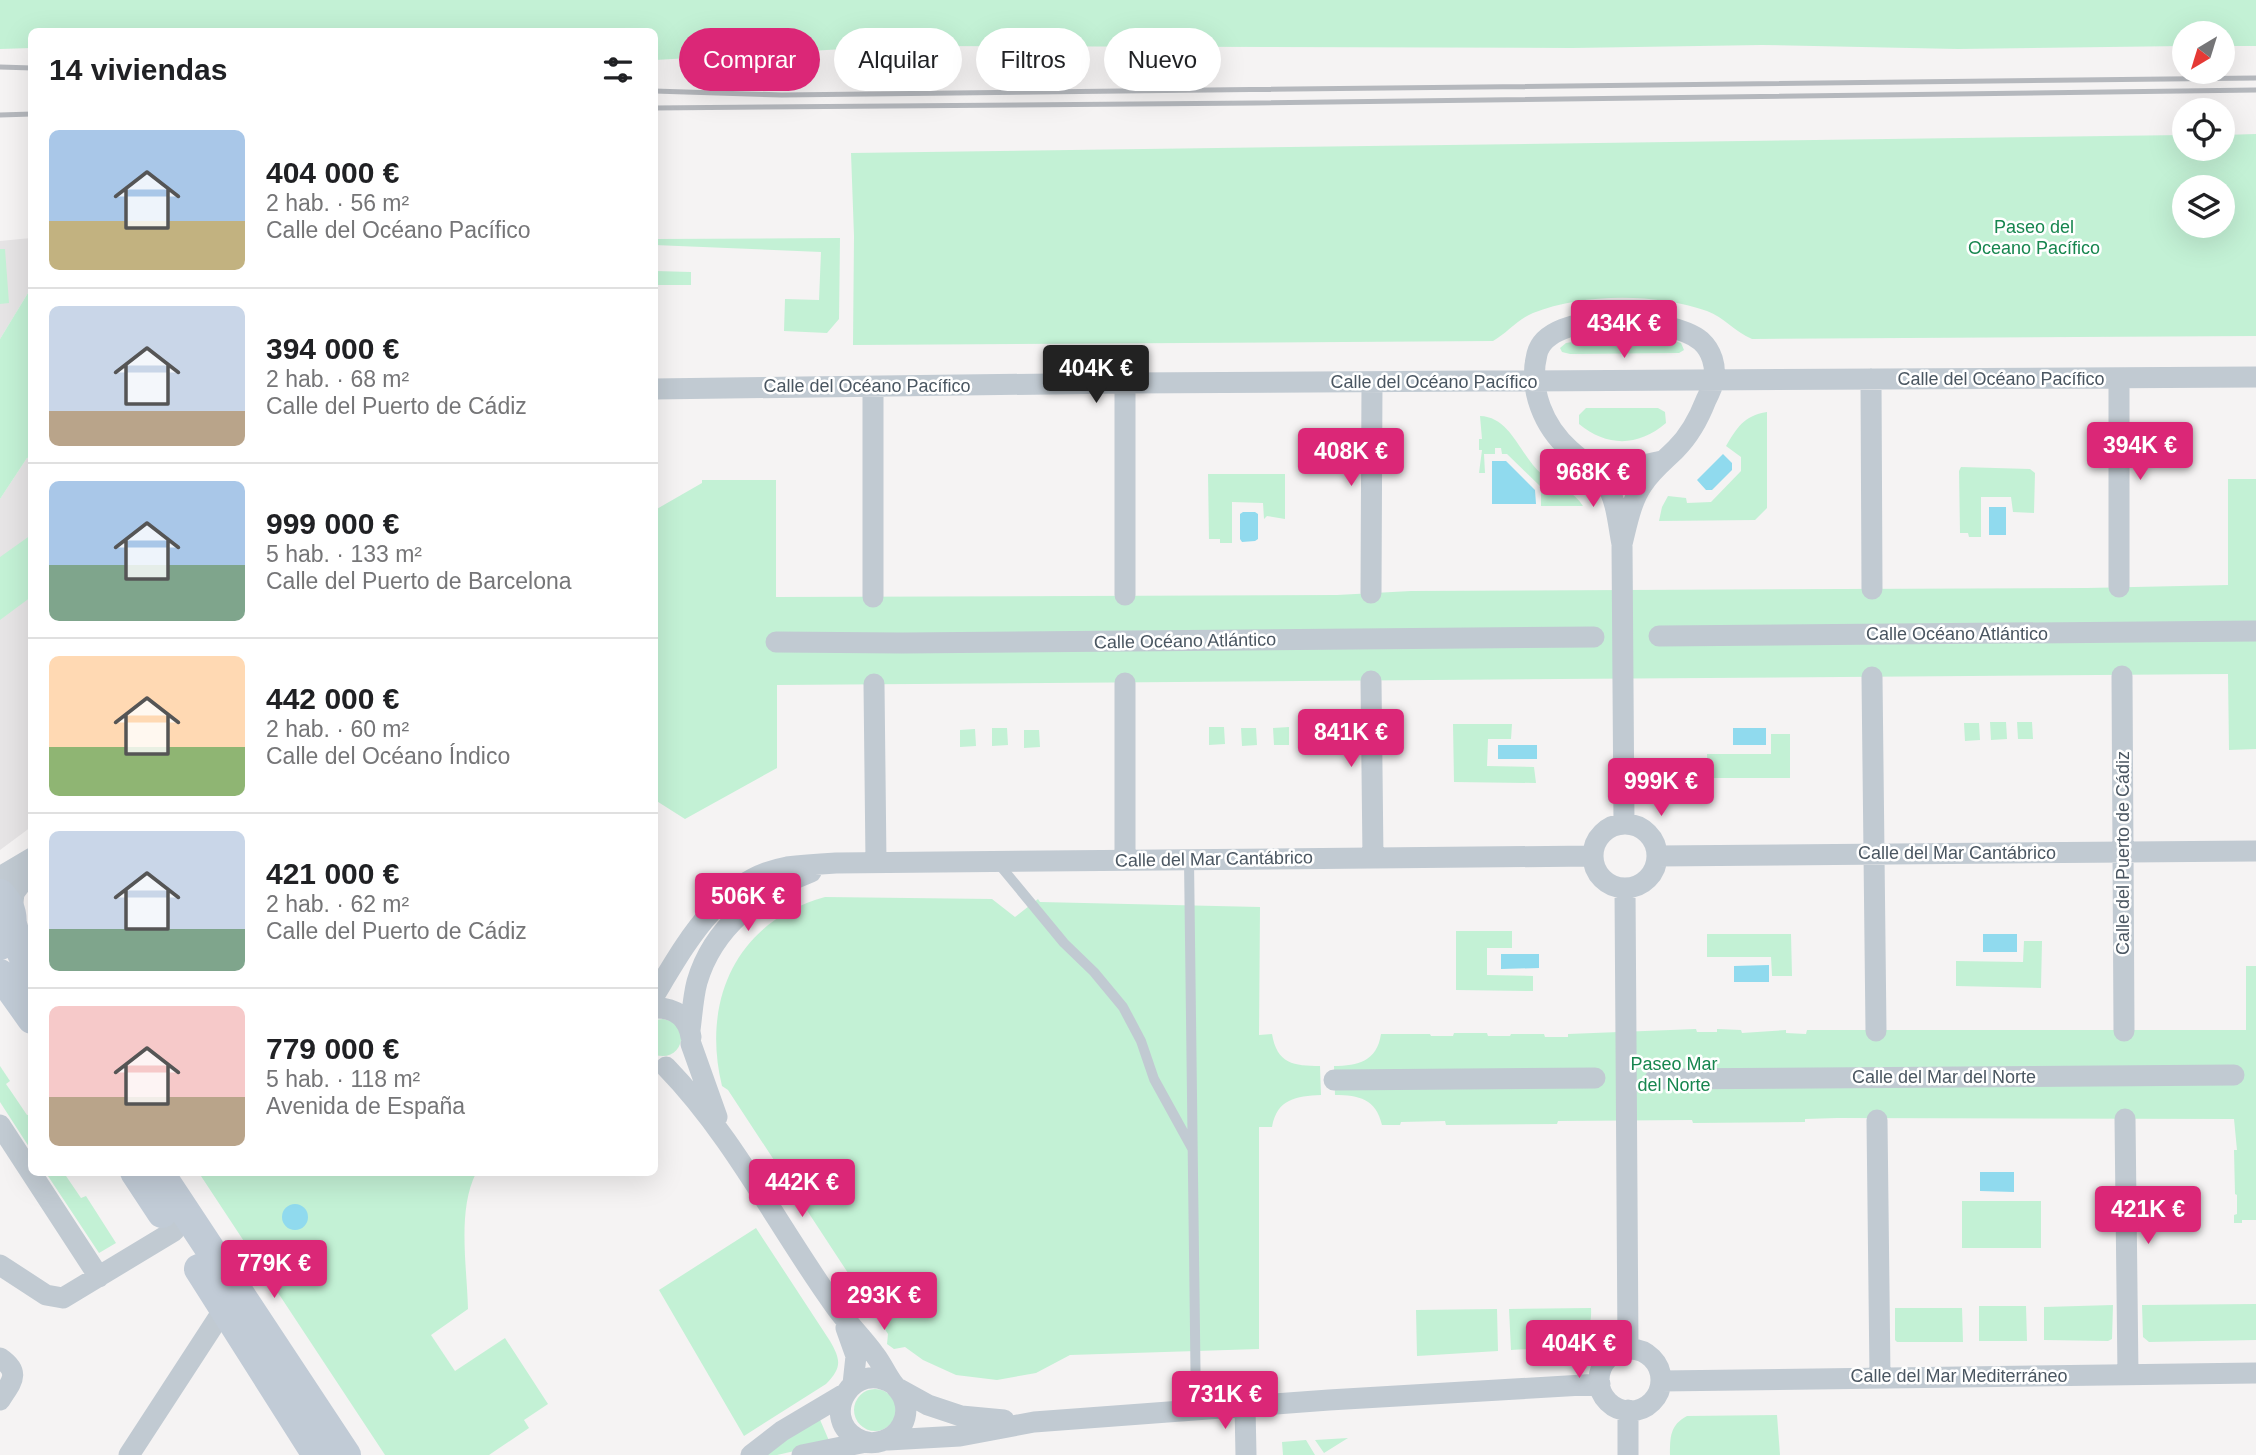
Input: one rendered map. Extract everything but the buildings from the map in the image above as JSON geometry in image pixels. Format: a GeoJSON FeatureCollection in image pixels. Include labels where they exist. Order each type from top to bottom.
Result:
{"type":"FeatureCollection","features":[{"type":"Feature","properties":{"kind":"main road"},"geometry":{"type":"LineString","coordinates":[[6,919],[28,967]]}},
{"type":"Feature","properties":{"kind":"main road"},"geometry":{"type":"LineString","coordinates":[[0,974],[28,1013]]}},
{"type":"Feature","properties":{"kind":"main road"},"geometry":{"type":"LineString","coordinates":[[138,1176],[317,1455]]}},
{"type":"Feature","properties":{"kind":"main road"},"geometry":{"type":"LineString","coordinates":[[162,1176],[346,1455]]}},
{"type":"Feature","properties":{"kind":"street"},"geometry":{"type":"LineString","coordinates":[[1622,544],[1640,489],[1693,428],[1714,381],[1713,359],[1700,340],[1658,325],[1619,321],[1575,326],[1550,335],[1541,343],[1538,351],[1536,382],[1547,423],[1563,444],[1585,462],[1609,489],[1622,544],[1624,824]]}},
{"type":"Feature","properties":{"kind":"street","name":"Calle del Océano Pacífico"},"geometry":{"type":"LineString","coordinates":[[658,388],[2256,377]]}},
{"type":"Feature","properties":{"kind":"street"},"geometry":{"type":"LineString","coordinates":[[2119,378],[2119,587]]}},
{"type":"Feature","properties":{"kind":"street"},"geometry":{"type":"LineString","coordinates":[[1871,379],[1872,589]]}},
{"type":"Feature","properties":{"kind":"street"},"geometry":{"type":"LineString","coordinates":[[1125,383],[1125,595]]}},
{"type":"Feature","properties":{"kind":"street"},"geometry":{"type":"LineString","coordinates":[[1371,593],[1372,383]]}},
{"type":"Feature","properties":{"kind":"street"},"geometry":{"type":"LineString","coordinates":[[873,387],[873,597]]}},
{"type":"Feature","properties":{"kind":"street"},"geometry":{"type":"LineString","coordinates":[[1585,462],[1625,468],[1662,461]]}},
{"type":"Feature","properties":{"kind":"street","name":"Calle Océano Atlántico"},"geometry":{"type":"LineString","coordinates":[[1659,636],[2256,631]]}},
{"type":"Feature","properties":{"kind":"street","name":"Calle Océano Atlántico"},"geometry":{"type":"LineString","coordinates":[[776,642],[1594,637]]}},
{"type":"Feature","properties":{"kind":"street","name":"Calle del Puerto de Cádiz"},"geometry":{"type":"LineString","coordinates":[[2122,676],[2124,1031]]}},
{"type":"Feature","properties":{"kind":"street"},"geometry":{"type":"LineString","coordinates":[[1872,677],[1876,1031]]}},
{"type":"Feature","properties":{"kind":"street"},"geometry":{"type":"LineString","coordinates":[[1371,681],[1373,858]]}},
{"type":"Feature","properties":{"kind":"street"},"geometry":{"type":"LineString","coordinates":[[1125,682],[1125,860]]}},
{"type":"Feature","properties":{"kind":"street"},"geometry":{"type":"LineString","coordinates":[[874,684],[876,862]]}},
{"type":"Feature","properties":{"kind":"street"},"geometry":{"type":"LineString","coordinates":[[1624,824],[1644,830],[1651,837],[1657,856],[1651,875],[1644,882],[1625,888],[1605,882],[1594,866],[1592,856],[1598,838],[1605,831],[1624,824]]}},
{"type":"Feature","properties":{"kind":"street","name":"Calle del Mar Cantábrico"},"geometry":{"type":"LineString","coordinates":[[1657,856],[2256,850]]}},
{"type":"Feature","properties":{"kind":"street","name":"Calle del Mar Cantábrico"},"geometry":{"type":"LineString","coordinates":[[658,990],[713,906],[754,878],[784,867],[876,862],[1592,856]]}},
{"type":"Feature","properties":{"kind":"street"},"geometry":{"type":"LineString","coordinates":[[0,877],[28,860]]}},
{"type":"Feature","properties":{"kind":"street","name":"Calle del Mar Cantábrico"},"geometry":{"type":"LineString","coordinates":[[697,981],[713,946],[733,919],[790,880],[835,863]]}},
{"type":"Feature","properties":{"kind":"street"},"geometry":{"type":"LineString","coordinates":[[6,919],[14,893],[28,874]]}},
{"type":"Feature","properties":{"kind":"street"},"geometry":{"type":"LineString","coordinates":[[1625,888],[1628,1349]]}},
{"type":"Feature","properties":{"kind":"street","name":"Calle del Mar Cantábrico"},"geometry":{"type":"LineString","coordinates":[[690,1037],[697,981],[693,934]]}},
{"type":"Feature","properties":{"kind":"street"},"geometry":{"type":"LineString","coordinates":[[658,1008],[673,1010],[681,1015],[715,1114],[734,1154]]}},
{"type":"Feature","properties":{"kind":"street"},"geometry":{"type":"LineString","coordinates":[[660,1067],[682,1059],[690,1037]]}},
{"type":"Feature","properties":{"kind":"street"},"geometry":{"type":"LineString","coordinates":[[660,1067],[682,1084],[734,1154],[836,1307],[877,1358],[904,1398],[905,1417],[896,1434],[888,1440]]}},
{"type":"Feature","properties":{"kind":"street","name":"Calle del Mar del Norte"},"geometry":{"type":"LineString","coordinates":[[1655,1079],[2234,1074]]}},
{"type":"Feature","properties":{"kind":"street"},"geometry":{"type":"LineString","coordinates":[[1334,1080],[1595,1078]]}},
{"type":"Feature","properties":{"kind":"street"},"geometry":{"type":"LineString","coordinates":[[2125,1119],[2129,1375]]}},
{"type":"Feature","properties":{"kind":"street"},"geometry":{"type":"LineString","coordinates":[[1877,1120],[1880,1376]]}},
{"type":"Feature","properties":{"kind":"street"},"geometry":{"type":"LineString","coordinates":[[0,1125],[28,1168]]}},
{"type":"Feature","properties":{"kind":"street"},"geometry":{"type":"LineString","coordinates":[[33,1176],[99,1277]]}},
{"type":"Feature","properties":{"kind":"street"},"geometry":{"type":"LineString","coordinates":[[0,1265],[53,1298],[69,1296],[174,1231]]}},
{"type":"Feature","properties":{"kind":"street"},"geometry":{"type":"LineString","coordinates":[[836,1307],[854,1346],[856,1364],[849,1388],[841,1402],[843,1423],[856,1438],[866,1442],[960,1436],[1034,1422],[1600,1384]]}},
{"type":"Feature","properties":{"kind":"street"},"geometry":{"type":"LineString","coordinates":[[129,1455],[223,1309]]}},
{"type":"Feature","properties":{"kind":"street"},"geometry":{"type":"LineString","coordinates":[[1628,1349],[1640,1350],[1656,1362],[1661,1381],[1655,1399],[1639,1409],[1628,1410],[1617,1408],[1609,1402],[1600,1384],[1600,1375],[1609,1357],[1628,1349]]}},
{"type":"Feature","properties":{"kind":"street"},"geometry":{"type":"LineString","coordinates":[[0,1358],[12,1368],[13,1379],[0,1400]]}},
{"type":"Feature","properties":{"kind":"street","name":"Calle del Mar Mediterráneo"},"geometry":{"type":"LineString","coordinates":[[1661,1381],[2256,1373]]}},
{"type":"Feature","properties":{"kind":"street"},"geometry":{"type":"LineString","coordinates":[[751,1455],[782,1431],[849,1388],[873,1377],[928,1405],[961,1416],[1034,1422]]}},
{"type":"Feature","properties":{"kind":"street"},"geometry":{"type":"LineString","coordinates":[[1245,1407],[1246,1455]]}},
{"type":"Feature","properties":{"kind":"street"},"geometry":{"type":"LineString","coordinates":[[1628,1410],[1629,1455]]}},
{"type":"Feature","properties":{"kind":"street"},"geometry":{"type":"LineString","coordinates":[[802,1455],[866,1442]]}},
{"type":"Feature","properties":{"kind":"lane"},"geometry":{"type":"LineString","coordinates":[[1189,860],[1196,1410]]}},
{"type":"Feature","properties":{"kind":"lane"},"geometry":{"type":"LineString","coordinates":[[996,861],[1064,943],[1094,972],[1123,1007],[1141,1041],[1154,1079],[1193,1150]]}},
{"type":"Feature","properties":{"kind":"shaded area"},"geometry":{"type":"Polygon","coordinates":[[[28,238],[28,293],[0,339],[0,241],[28,238]]]}},
{"type":"Feature","properties":{"kind":"shaded area"},"geometry":{"type":"Polygon","coordinates":[[[27,458],[28,829],[0,850],[0,499],[27,458]]]}},
{"type":"Feature","properties":{"kind":"green space"},"geometry":{"type":"Polygon","coordinates":[[[0,0],[2256,0],[2256,46],[2235,46],[2235,21],[2172,21],[2172,46],[1958,49],[1762,45],[1572,48],[1221,47],[1221,28],[1104,28],[1104,47],[1090,47],[1090,28],[976,28],[976,46],[962,46],[962,28],[834,28],[834,50],[820,50],[820,28],[679,28],[679,59],[658,60],[658,28],[28,28],[28,48],[0,49],[0,0]]]}},
{"type":"Feature","properties":{"kind":"green space","name":"Paseo del Oceano Pacífico"},"geometry":{"type":"Polygon","coordinates":[[[2256,134],[2256,336],[1752,339],[1707,311],[1665,301],[1620,298],[1553,306],[1522,319],[1493,341],[853,345],[854,236],[851,153],[2172,135],[2172,161],[2235,161],[2235,135],[2256,134]]]}},
{"type":"Feature","properties":{"kind":"green space"},"geometry":{"type":"Polygon","coordinates":[[[840,238],[839,319],[827,333],[784,331],[785,299],[819,300],[821,252],[658,245],[658,239],[840,238]]]}},
{"type":"Feature","properties":{"kind":"green space"},"geometry":{"type":"Polygon","coordinates":[[[0,249],[5,249],[9,303],[0,304],[0,249]]]}},
{"type":"Feature","properties":{"kind":"green space"},"geometry":{"type":"Polygon","coordinates":[[[658,271],[691,272],[691,285],[658,285],[658,271]]]}},
{"type":"Feature","properties":{"kind":"green space"},"geometry":{"type":"Polygon","coordinates":[[[28,293],[28,458],[0,499],[0,339],[28,293]]]}},
{"type":"Feature","properties":{"kind":"green space"},"geometry":{"type":"Polygon","coordinates":[[[1616,335],[1672,340],[1681,343],[1684,350],[1679,353],[1570,354],[1562,352],[1560,348],[1566,343],[1616,335]]]}},
{"type":"Feature","properties":{"kind":"green space"},"geometry":{"type":"Polygon","coordinates":[[[1586,408],[1658,408],[1665,412],[1666,423],[1645,437],[1611,440],[1590,432],[1579,424],[1579,415],[1586,408]]]}},
{"type":"Feature","properties":{"kind":"green space"},"geometry":{"type":"Polygon","coordinates":[[[1767,412],[1767,508],[1755,520],[1659,521],[1668,496],[1686,498],[1687,503],[1711,502],[1741,471],[1741,457],[1726,446],[1737,428],[1752,416],[1767,412]]]}},
{"type":"Feature","properties":{"kind":"green space"},"geometry":{"type":"Polygon","coordinates":[[[1480,416],[1500,423],[1543,475],[1575,496],[1583,506],[1541,506],[1541,487],[1507,454],[1502,454],[1501,448],[1495,448],[1495,454],[1484,454],[1485,473],[1479,473],[1482,450],[1479,450],[1479,439],[1482,439],[1480,416]]]}},
{"type":"Feature","properties":{"kind":"green space"},"geometry":{"type":"Polygon","coordinates":[[[1961,467],[2030,469],[2035,473],[2034,513],[2013,512],[2011,497],[1981,497],[1981,537],[1969,537],[1968,533],[1960,533],[1961,467]]]}},
{"type":"Feature","properties":{"kind":"green space"},"geometry":{"type":"Polygon","coordinates":[[[1208,474],[1285,474],[1285,519],[1267,516],[1264,519],[1263,503],[1232,502],[1232,543],[1209,539],[1208,474]]]}},
{"type":"Feature","properties":{"kind":"green space"},"geometry":{"type":"Polygon","coordinates":[[[2228,479],[2256,479],[2256,749],[2229,750],[2228,674],[777,685],[777,768],[685,819],[658,802],[658,508],[702,483],[702,480],[776,480],[776,597],[1337,595],[1411,591],[2228,585],[2228,479]]]}},
{"type":"Feature","properties":{"kind":"green space"},"geometry":{"type":"Polygon","coordinates":[[[28,537],[28,599],[0,620],[0,557],[28,537]]]}},
{"type":"Feature","properties":{"kind":"green space"},"geometry":{"type":"Polygon","coordinates":[[[1990,722],[2006,722],[2007,739],[1991,740],[1990,722]]]}},
{"type":"Feature","properties":{"kind":"green space"},"geometry":{"type":"Polygon","coordinates":[[[2017,722],[2032,722],[2033,739],[2018,739],[2017,722]]]}},
{"type":"Feature","properties":{"kind":"green space"},"geometry":{"type":"Polygon","coordinates":[[[1964,723],[1979,723],[1980,740],[1965,741],[1964,723]]]}},
{"type":"Feature","properties":{"kind":"green space"},"geometry":{"type":"Polygon","coordinates":[[[1453,724],[1512,724],[1511,739],[1488,739],[1487,766],[1534,767],[1536,783],[1454,782],[1453,724]]]}},
{"type":"Feature","properties":{"kind":"green space"},"geometry":{"type":"Polygon","coordinates":[[[1209,727],[1224,727],[1225,744],[1209,745],[1209,727]]]}},
{"type":"Feature","properties":{"kind":"green space"},"geometry":{"type":"Polygon","coordinates":[[[1289,727],[1289,745],[1274,745],[1273,728],[1289,727]]]}},
{"type":"Feature","properties":{"kind":"green space"},"geometry":{"type":"Polygon","coordinates":[[[992,728],[1007,728],[1008,745],[992,746],[992,728]]]}},
{"type":"Feature","properties":{"kind":"green space"},"geometry":{"type":"Polygon","coordinates":[[[1241,728],[1256,728],[1257,745],[1242,746],[1241,728]]]}},
{"type":"Feature","properties":{"kind":"green space"},"geometry":{"type":"Polygon","coordinates":[[[975,729],[976,746],[960,747],[960,730],[975,729]]]}},
{"type":"Feature","properties":{"kind":"green space"},"geometry":{"type":"Polygon","coordinates":[[[1024,730],[1039,730],[1040,747],[1024,748],[1024,730]]]}},
{"type":"Feature","properties":{"kind":"green space"},"geometry":{"type":"Polygon","coordinates":[[[1771,734],[1790,734],[1790,778],[1708,778],[1707,754],[1771,754],[1771,734]]]}},
{"type":"Feature","properties":{"kind":"green space"},"geometry":{"type":"Polygon","coordinates":[[[825,897],[992,899],[1015,917],[1038,899],[1040,902],[1260,907],[1259,1035],[1272,1034],[1278,1052],[1288,1061],[1320,1066],[1321,1095],[1304,1096],[1289,1101],[1278,1110],[1272,1127],[1259,1127],[1259,1349],[1070,1355],[1036,1373],[997,1380],[956,1375],[923,1360],[905,1347],[894,1349],[887,1344],[888,1334],[728,1090],[722,1086],[717,1054],[717,1024],[722,995],[733,968],[748,945],[769,925],[794,908],[825,897]]]}},
{"type":"Feature","properties":{"kind":"green space"},"geometry":{"type":"Polygon","coordinates":[[[1456,931],[1512,931],[1512,948],[1487,948],[1487,975],[1533,976],[1533,991],[1456,990],[1456,931]]]}},
{"type":"Feature","properties":{"kind":"green space"},"geometry":{"type":"Polygon","coordinates":[[[1707,934],[1791,934],[1792,976],[1772,976],[1771,957],[1707,957],[1707,934]]]}},
{"type":"Feature","properties":{"kind":"green space"},"geometry":{"type":"Polygon","coordinates":[[[2024,941],[2042,941],[2041,988],[1956,986],[1956,961],[2023,962],[2024,941]]]}},
{"type":"Feature","properties":{"kind":"green space","name":"Paseo Mar del Norte"},"geometry":{"type":"Polygon","coordinates":[[[2246,966],[2256,966],[2256,1220],[2242,1220],[2242,1223],[2234,1223],[2237,1195],[2234,1150],[2237,1150],[2234,1119],[1837,1118],[1805,1119],[1805,1122],[1558,1121],[1557,1124],[1446,1125],[1445,1121],[1382,1125],[1376,1109],[1365,1100],[1335,1095],[1334,1066],[1351,1065],[1371,1056],[1381,1034],[1453,1036],[1454,1033],[1487,1033],[1488,1036],[1544,1034],[1545,1037],[1568,1037],[1568,1034],[1696,1029],[1697,1032],[1741,1030],[1742,1033],[1786,1030],[1786,1033],[1806,1034],[1807,1030],[2246,1030],[2246,966]]]}},
{"type":"Feature","properties":{"kind":"green space"},"geometry":{"type":"Polygon","coordinates":[[[658,1020],[674,1022],[682,1034],[680,1045],[670,1055],[658,1056],[658,1020]]]}},
{"type":"Feature","properties":{"kind":"green space"},"geometry":{"type":"Polygon","coordinates":[[[0,1066],[10,1081],[6,1084],[28,1115],[28,1145],[0,1102],[0,1066]]]}},
{"type":"Feature","properties":{"kind":"green space"},"geometry":{"type":"Polygon","coordinates":[[[48,1176],[66,1176],[81,1198],[86,1196],[116,1243],[99,1253],[48,1176]]]}},
{"type":"Feature","properties":{"kind":"green space"},"geometry":{"type":"Polygon","coordinates":[[[201,1176],[475,1176],[470,1188],[465,1221],[468,1309],[431,1335],[455,1371],[505,1338],[548,1404],[524,1420],[529,1428],[489,1455],[385,1455],[201,1176]]]}},
{"type":"Feature","properties":{"kind":"green space"},"geometry":{"type":"Polygon","coordinates":[[[1962,1201],[2041,1201],[2041,1248],[1962,1248],[1962,1201]]]}},
{"type":"Feature","properties":{"kind":"green space"},"geometry":{"type":"Polygon","coordinates":[[[756,1228],[830,1341],[838,1364],[826,1384],[744,1436],[659,1290],[756,1228]]]}},
{"type":"Feature","properties":{"kind":"green space"},"geometry":{"type":"Polygon","coordinates":[[[2256,1304],[2256,1340],[2149,1342],[2143,1337],[2142,1305],[2256,1304]]]}},
{"type":"Feature","properties":{"kind":"green space"},"geometry":{"type":"Polygon","coordinates":[[[2113,1305],[2112,1339],[2044,1340],[2044,1307],[2113,1305]]]}},
{"type":"Feature","properties":{"kind":"green space"},"geometry":{"type":"Polygon","coordinates":[[[1979,1306],[2026,1306],[2027,1341],[1979,1341],[1979,1306]]]}},
{"type":"Feature","properties":{"kind":"green space"},"geometry":{"type":"Polygon","coordinates":[[[1591,1308],[1590,1323],[1585,1334],[1576,1342],[1552,1348],[1511,1350],[1509,1309],[1591,1308]]]}},
{"type":"Feature","properties":{"kind":"green space"},"geometry":{"type":"Polygon","coordinates":[[[1895,1308],[1962,1308],[1963,1342],[1897,1342],[1895,1308]]]}},
{"type":"Feature","properties":{"kind":"green space"},"geometry":{"type":"Polygon","coordinates":[[[1497,1309],[1498,1351],[1417,1356],[1416,1310],[1497,1309]]]}},
{"type":"Feature","properties":{"kind":"green space"},"geometry":{"type":"Polygon","coordinates":[[[875,1389],[890,1395],[896,1410],[890,1425],[875,1431],[860,1425],[854,1410],[860,1395],[875,1389]]]}},
{"type":"Feature","properties":{"kind":"green space"},"geometry":{"type":"Polygon","coordinates":[[[818,1415],[830,1443],[777,1455],[757,1455],[818,1415]]]}},
{"type":"Feature","properties":{"kind":"green space"},"geometry":{"type":"Polygon","coordinates":[[[1777,1415],[1780,1455],[1670,1455],[1672,1432],[1677,1423],[1687,1416],[1777,1415]]]}},
{"type":"Feature","properties":{"kind":"green space"},"geometry":{"type":"Polygon","coordinates":[[[1348,1438],[1324,1453],[1315,1440],[1348,1438]]]}},
{"type":"Feature","properties":{"kind":"green space"},"geometry":{"type":"Polygon","coordinates":[[[1306,1440],[1315,1455],[1283,1455],[1282,1442],[1306,1440]]]}},
{"type":"Feature","properties":{"kind":"water"},"geometry":{"type":"Polygon","coordinates":[[[1723,454],[1732,463],[1732,470],[1712,490],[1706,490],[1697,480],[1723,454]]]}},
{"type":"Feature","properties":{"kind":"water"},"geometry":{"type":"Polygon","coordinates":[[[1492,461],[1506,461],[1535,490],[1536,504],[1492,504],[1492,461]]]}},
{"type":"Feature","properties":{"kind":"water"},"geometry":{"type":"Polygon","coordinates":[[[1989,507],[2006,507],[2006,535],[1989,535],[1989,507]]]}},
{"type":"Feature","properties":{"kind":"water"},"geometry":{"type":"Polygon","coordinates":[[[1240,514],[1258,514],[1258,539],[1255,541],[1242,542],[1240,539],[1240,514]]]}},
{"type":"Feature","properties":{"kind":"water"},"geometry":{"type":"Polygon","coordinates":[[[1733,728],[1766,728],[1766,745],[1733,745],[1733,728]]]}},
{"type":"Feature","properties":{"kind":"water"},"geometry":{"type":"Polygon","coordinates":[[[1498,745],[1537,745],[1537,759],[1498,759],[1498,745]]]}},
{"type":"Feature","properties":{"kind":"water"},"geometry":{"type":"Polygon","coordinates":[[[1983,934],[2017,934],[2017,952],[1983,952],[1983,934]]]}},
{"type":"Feature","properties":{"kind":"water"},"geometry":{"type":"Polygon","coordinates":[[[1501,954],[1539,954],[1539,968],[1501,969],[1501,954]]]}},
{"type":"Feature","properties":{"kind":"water"},"geometry":{"type":"Polygon","coordinates":[[[1769,965],[1769,982],[1734,982],[1734,966],[1769,965]]]}},
{"type":"Feature","properties":{"kind":"water"},"geometry":{"type":"Polygon","coordinates":[[[1980,1172],[2014,1172],[2014,1192],[1980,1191],[1980,1172]]]}},
{"type":"Feature","properties":{"kind":"water"},"geometry":{"type":"Polygon","coordinates":[[[295,1204],[304,1208],[308,1217],[304,1226],[295,1230],[286,1226],[282,1217],[286,1208],[295,1204]]]}},
{"type":"Feature","properties":{"kind":"railway"},"geometry":{"type":"LineString","coordinates":[[0,67],[28,68]]}},
{"type":"Feature","properties":{"kind":"railway"},"geometry":{"type":"LineString","coordinates":[[658,91],[782,95],[2256,78]]}},
{"type":"Feature","properties":{"kind":"railway"},"geometry":{"type":"LineString","coordinates":[[658,108],[2256,90]]}},
{"type":"Feature","properties":{"kind":"railway"},"geometry":{"type":"LineString","coordinates":[[0,115],[28,114]]}}]}
